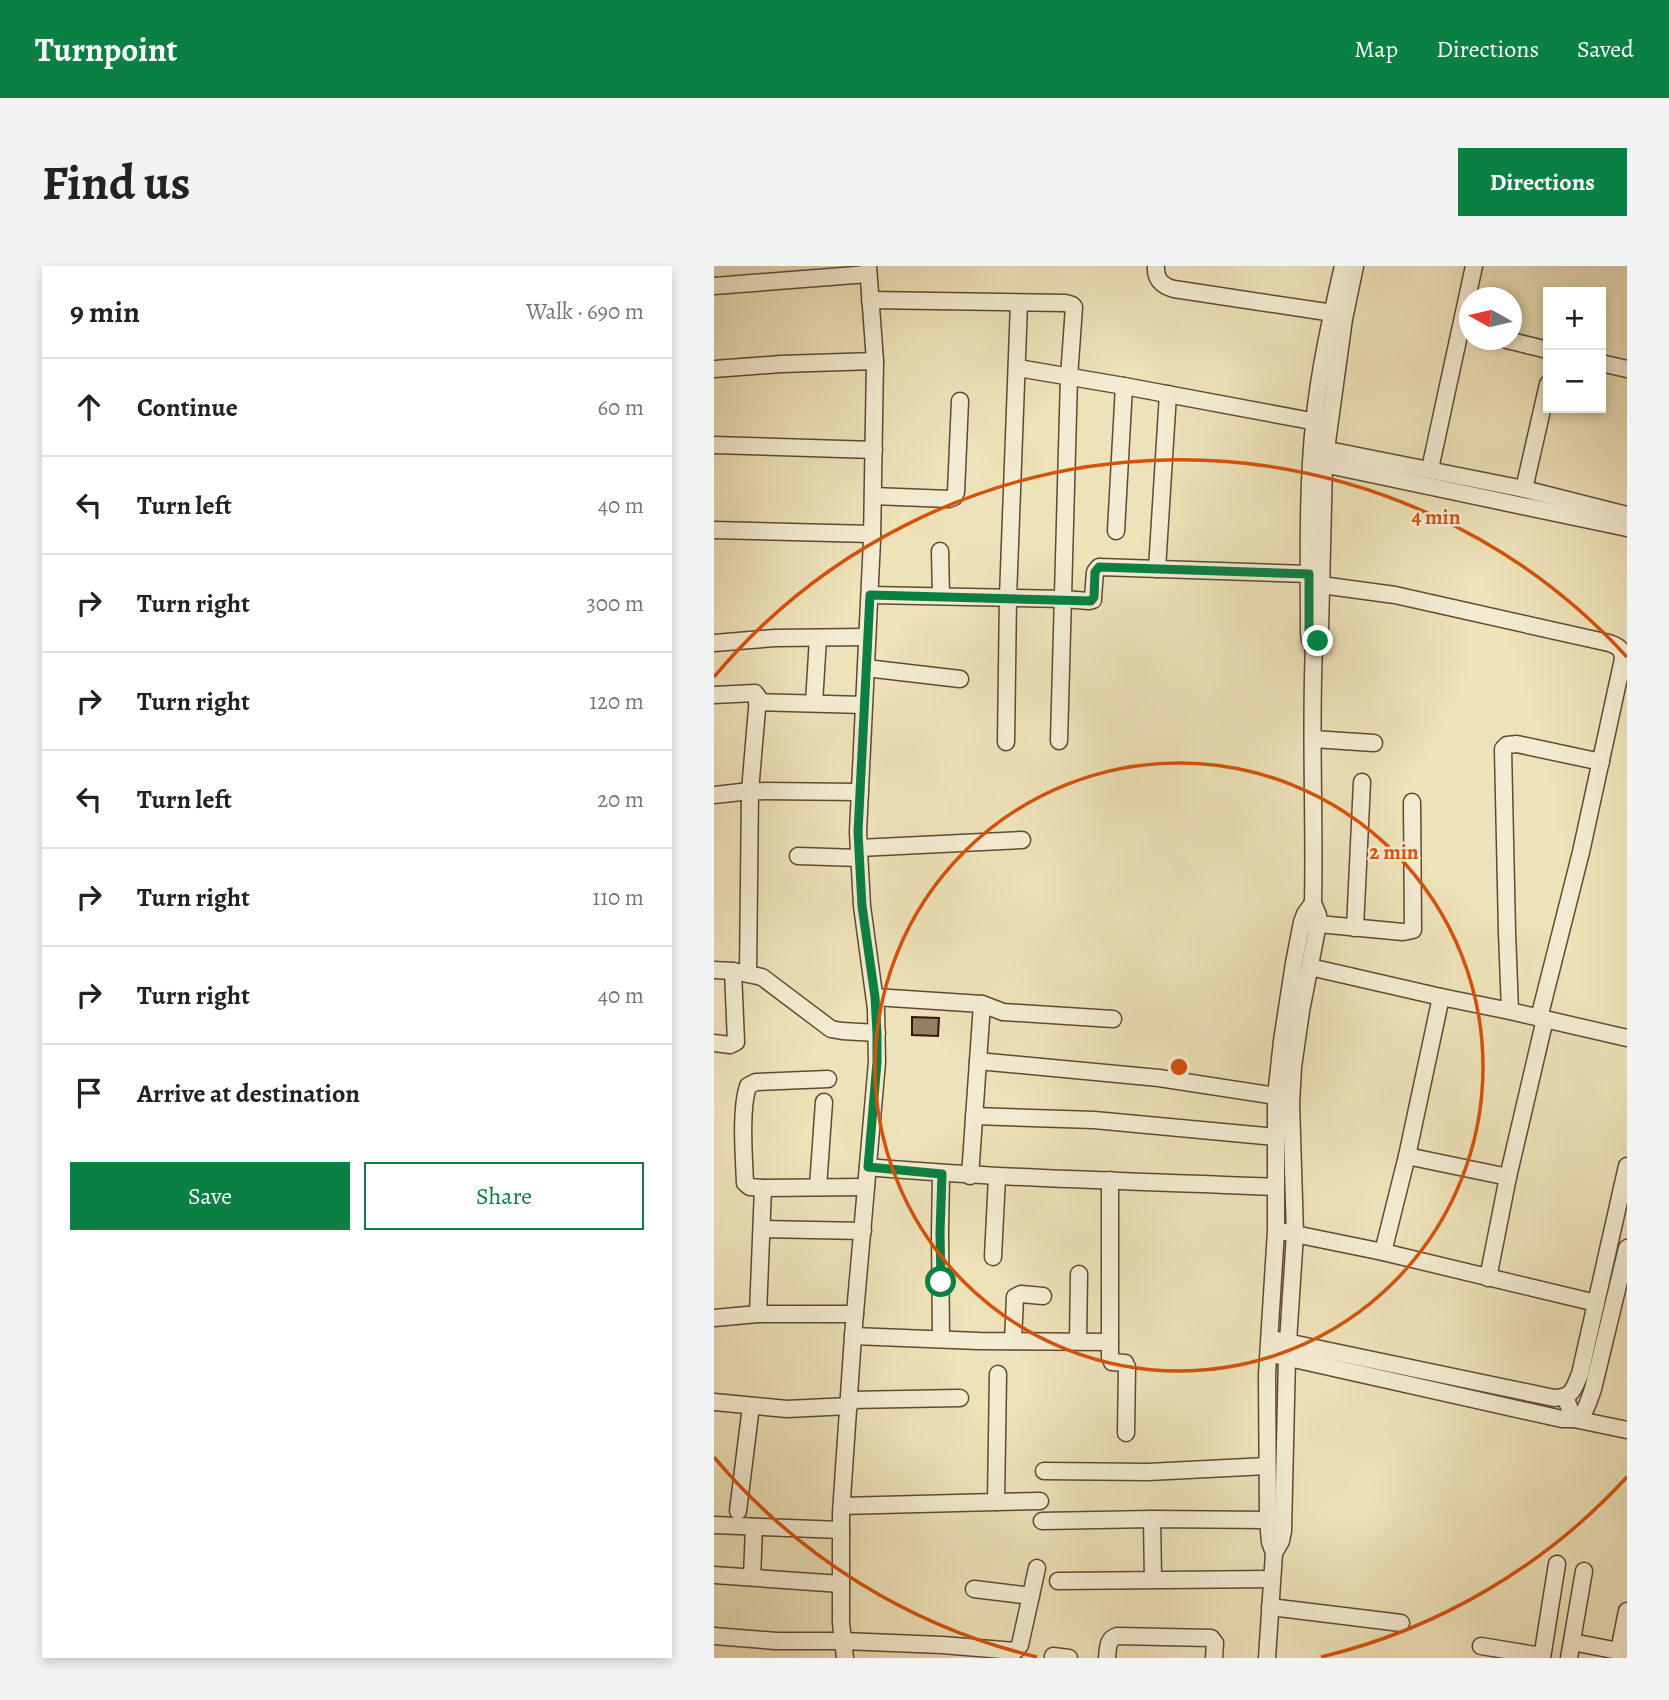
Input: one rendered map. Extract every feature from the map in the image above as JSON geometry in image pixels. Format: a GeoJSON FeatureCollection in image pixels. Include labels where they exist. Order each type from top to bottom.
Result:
{"type":"FeatureCollection","features":[{"type":"Feature","properties":{"kind":"street"},"geometry":{"type":"LineString","coordinates":[[1156,266],[1162,285],[1174,289],[1332,313]]}},
{"type":"Feature","properties":{"kind":"street"},"geometry":{"type":"LineString","coordinates":[[1294,1010],[1310,967],[1310,923],[1305,914],[1313,903],[1312,702],[1314,648],[1320,636],[1315,580],[1318,455],[1332,313],[1343,266]]}},
{"type":"Feature","properties":{"kind":"street"},"geometry":{"type":"LineString","coordinates":[[1322,423],[1355,266]]}},
{"type":"Feature","properties":{"kind":"street"},"geometry":{"type":"LineString","coordinates":[[1471,287],[1474,266]]}},
{"type":"Feature","properties":{"kind":"street"},"geometry":{"type":"LineString","coordinates":[[714,286],[868,270],[875,361],[874,450],[859,853],[862,906],[875,997],[877,1062],[853,1336],[842,1506],[841,1584],[845,1658]]}},
{"type":"Feature","properties":{"kind":"street"},"geometry":{"type":"LineString","coordinates":[[870,300],[1065,303],[1073,307],[1059,741]]}},
{"type":"Feature","properties":{"kind":"street"},"geometry":{"type":"LineString","coordinates":[[1006,742],[1008,597],[1019,303]]}},
{"type":"Feature","properties":{"kind":"street"},"geometry":{"type":"LineString","coordinates":[[1522,344],[1543,349]]}},
{"type":"Feature","properties":{"kind":"street"},"geometry":{"type":"LineString","coordinates":[[1430,469],[1460,350]]}},
{"type":"Feature","properties":{"kind":"street"},"geometry":{"type":"LineString","coordinates":[[714,369],[875,361]]}},
{"type":"Feature","properties":{"kind":"street"},"geometry":{"type":"LineString","coordinates":[[1606,364],[1627,369]]}},
{"type":"Feature","properties":{"kind":"street"},"geometry":{"type":"LineString","coordinates":[[1018,368],[1322,423]]}},
{"type":"Feature","properties":{"kind":"street"},"geometry":{"type":"LineString","coordinates":[[1116,531],[1124,386]]}},
{"type":"Feature","properties":{"kind":"street"},"geometry":{"type":"LineString","coordinates":[[1157,569],[1168,394]]}},
{"type":"Feature","properties":{"kind":"street"},"geometry":{"type":"LineString","coordinates":[[873,496],[954,497],[960,401]]}},
{"type":"Feature","properties":{"kind":"street"},"geometry":{"type":"LineString","coordinates":[[1524,489],[1543,406]]}},
{"type":"Feature","properties":{"kind":"street"},"geometry":{"type":"LineString","coordinates":[[714,445],[874,450]]}},
{"type":"Feature","properties":{"kind":"street"},"geometry":{"type":"LineString","coordinates":[[1318,455],[1430,469],[1627,515]]}},
{"type":"Feature","properties":{"kind":"street"},"geometry":{"type":"LineString","coordinates":[[1318,455],[1627,528]]}},
{"type":"Feature","properties":{"kind":"street"},"geometry":{"type":"LineString","coordinates":[[714,530],[872,534]]}},
{"type":"Feature","properties":{"kind":"street"},"geometry":{"type":"LineString","coordinates":[[940,551],[941,596]]}},
{"type":"Feature","properties":{"kind":"street"},"geometry":{"type":"LineString","coordinates":[[870,595],[1089,601],[1093,600],[1095,572],[1099,567],[1315,580],[1538,626],[1620,648],[1623,659],[1542,1018],[1488,1278]]}},
{"type":"Feature","properties":{"kind":"street"},"geometry":{"type":"LineString","coordinates":[[714,643],[775,638],[867,637]]}},
{"type":"Feature","properties":{"kind":"street"},"geometry":{"type":"LineString","coordinates":[[814,703],[818,638]]}},
{"type":"Feature","properties":{"kind":"street"},"geometry":{"type":"LineString","coordinates":[[866,668],[960,679]]}},
{"type":"Feature","properties":{"kind":"street"},"geometry":{"type":"LineString","coordinates":[[714,695],[757,695],[736,1042],[730,1045],[714,1044]]}},
{"type":"Feature","properties":{"kind":"street"},"geometry":{"type":"LineString","coordinates":[[757,702],[864,705]]}},
{"type":"Feature","properties":{"kind":"street"},"geometry":{"type":"LineString","coordinates":[[1312,740],[1374,743]]}},
{"type":"Feature","properties":{"kind":"street"},"geometry":{"type":"LineString","coordinates":[[1510,1010],[1503,749],[1507,745],[1517,744],[1601,762]]}},
{"type":"Feature","properties":{"kind":"street"},"geometry":{"type":"LineString","coordinates":[[1355,928],[1362,782]]}},
{"type":"Feature","properties":{"kind":"street"},"geometry":{"type":"LineString","coordinates":[[714,795],[750,791],[860,792]]}},
{"type":"Feature","properties":{"kind":"street"},"geometry":{"type":"LineString","coordinates":[[1310,923],[1406,932],[1413,930],[1412,802]]}},
{"type":"Feature","properties":{"kind":"street"},"geometry":{"type":"LineString","coordinates":[[798,856],[1022,840]]}},
{"type":"Feature","properties":{"kind":"street"},"geometry":{"type":"LineString","coordinates":[[1267,1658],[1274,1553],[1268,1520],[1267,1466],[1268,1345],[1276,1231],[1276,1096],[1289,1042],[1310,923]]}},
{"type":"Feature","properties":{"kind":"street"},"geometry":{"type":"LineString","coordinates":[[1310,967],[1627,1038]]}},
{"type":"Feature","properties":{"kind":"street"},"geometry":{"type":"LineString","coordinates":[[714,971],[741,972],[762,978],[831,1029],[877,1033]]}},
{"type":"Feature","properties":{"kind":"street"},"geometry":{"type":"LineString","coordinates":[[875,997],[982,1004],[1003,1012],[1113,1019]]}},
{"type":"Feature","properties":{"kind":"street"},"geometry":{"type":"LineString","coordinates":[[1383,1252],[1441,998]]}},
{"type":"Feature","properties":{"kind":"street"},"geometry":{"type":"LineString","coordinates":[[970,1176],[982,1004]]}},
{"type":"Feature","properties":{"kind":"street"},"geometry":{"type":"LineString","coordinates":[[1274,1553],[1283,1531],[1287,1349],[1295,1234],[1289,1042]]}},
{"type":"Feature","properties":{"kind":"street"},"geometry":{"type":"LineString","coordinates":[[978,1061],[1158,1078],[1276,1096]]}},
{"type":"Feature","properties":{"kind":"street"},"geometry":{"type":"LineString","coordinates":[[828,1079],[750,1083],[746,1096],[745,1183],[762,1188],[866,1187]]}},
{"type":"Feature","properties":{"kind":"street"},"geometry":{"type":"LineString","coordinates":[[818,1187],[824,1102]]}},
{"type":"Feature","properties":{"kind":"street"},"geometry":{"type":"LineString","coordinates":[[974,1116],[1094,1120],[1276,1137]]}},
{"type":"Feature","properties":{"kind":"street"},"geometry":{"type":"LineString","coordinates":[[1407,1156],[1508,1177]]}},
{"type":"Feature","properties":{"kind":"street"},"geometry":{"type":"LineString","coordinates":[[1268,1345],[1554,1398],[1565,1397],[1574,1389],[1580,1374],[1596,1303],[1623,1206],[1627,1166]]}},
{"type":"Feature","properties":{"kind":"street"},"geometry":{"type":"LineString","coordinates":[[868,1167],[970,1176],[1276,1187]]}},
{"type":"Feature","properties":{"kind":"street"},"geometry":{"type":"LineString","coordinates":[[941,1338],[942,1174]]}},
{"type":"Feature","properties":{"kind":"street"},"geometry":{"type":"LineString","coordinates":[[993,1258],[997,1177]]}},
{"type":"Feature","properties":{"kind":"street"},"geometry":{"type":"LineString","coordinates":[[1110,1180],[1110,1342],[1112,1362],[1125,1363],[1127,1367],[1126,1433]]}},
{"type":"Feature","properties":{"kind":"street"},"geometry":{"type":"LineString","coordinates":[[758,1314],[762,1188]]}},
{"type":"Feature","properties":{"kind":"street"},"geometry":{"type":"LineString","coordinates":[[762,1229],[863,1231]]}},
{"type":"Feature","properties":{"kind":"street"},"geometry":{"type":"LineString","coordinates":[[1276,1231],[1383,1252],[1596,1303]]}},
{"type":"Feature","properties":{"kind":"street"},"geometry":{"type":"LineString","coordinates":[[1574,1419],[1583,1414],[1593,1388],[1627,1248]]}},
{"type":"Feature","properties":{"kind":"street"},"geometry":{"type":"LineString","coordinates":[[1078,1341],[1079,1274]]}},
{"type":"Feature","properties":{"kind":"street"},"geometry":{"type":"LineString","coordinates":[[1013,1341],[1015,1297],[1021,1294],[1043,1296]]}},
{"type":"Feature","properties":{"kind":"street"},"geometry":{"type":"LineString","coordinates":[[714,1318],[758,1314],[855,1314]]}},
{"type":"Feature","properties":{"kind":"street"},"geometry":{"type":"LineString","coordinates":[[853,1336],[1110,1342]]}},
{"type":"Feature","properties":{"kind":"street"},"geometry":{"type":"LineString","coordinates":[[1287,1349],[1562,1419],[1627,1430]]}},
{"type":"Feature","properties":{"kind":"street"},"geometry":{"type":"LineString","coordinates":[[996,1502],[998,1374]]}},
{"type":"Feature","properties":{"kind":"street"},"geometry":{"type":"LineString","coordinates":[[1565,1397],[1574,1419]]}},
{"type":"Feature","properties":{"kind":"street"},"geometry":{"type":"LineString","coordinates":[[714,1402],[787,1409],[960,1398]]}},
{"type":"Feature","properties":{"kind":"street"},"geometry":{"type":"LineString","coordinates":[[738,1511],[751,1406]]}},
{"type":"Feature","properties":{"kind":"street"},"geometry":{"type":"LineString","coordinates":[[1044,1471],[1148,1472],[1267,1466]]}},
{"type":"Feature","properties":{"kind":"street"},"geometry":{"type":"LineString","coordinates":[[842,1506],[1040,1501]]}},
{"type":"Feature","properties":{"kind":"street"},"geometry":{"type":"LineString","coordinates":[[1152,1519],[1153,1579]]}},
{"type":"Feature","properties":{"kind":"street"},"geometry":{"type":"LineString","coordinates":[[1042,1521],[1268,1520]]}},
{"type":"Feature","properties":{"kind":"street"},"geometry":{"type":"LineString","coordinates":[[714,1525],[841,1530]]}},
{"type":"Feature","properties":{"kind":"street"},"geometry":{"type":"LineString","coordinates":[[752,1577],[754,1527]]}},
{"type":"Feature","properties":{"kind":"street"},"geometry":{"type":"LineString","coordinates":[[1481,1646],[1542,1657],[1557,1564]]}},
{"type":"Feature","properties":{"kind":"street"},"geometry":{"type":"LineString","coordinates":[[714,1636],[776,1641],[942,1645],[1015,1651],[1020,1645],[1037,1568]]}},
{"type":"Feature","properties":{"kind":"street"},"geometry":{"type":"LineString","coordinates":[[1584,1571],[1571,1650],[1623,1653],[1627,1611]]}},
{"type":"Feature","properties":{"kind":"street"},"geometry":{"type":"LineString","coordinates":[[714,1575],[841,1584]]}},
{"type":"Feature","properties":{"kind":"street"},"geometry":{"type":"LineString","coordinates":[[1058,1581],[1272,1579]]}},
{"type":"Feature","properties":{"kind":"street"},"geometry":{"type":"LineString","coordinates":[[974,1589],[1031,1596]]}},
{"type":"Feature","properties":{"kind":"street"},"geometry":{"type":"LineString","coordinates":[[1270,1607],[1401,1623]]}},
{"type":"Feature","properties":{"kind":"street"},"geometry":{"type":"LineString","coordinates":[[1107,1658],[1111,1638],[1117,1636],[1211,1638],[1215,1643],[1214,1658]]}},
{"type":"Feature","properties":{"kind":"building"},"geometry":{"type":"Polygon","coordinates":[[[912,1017],[939,1018],[938,1036],[912,1035],[912,1017]]]}},
{"type":"Feature","properties":{"kind":"route"},"geometry":{"type":"LineString","coordinates":[[941,1282],[942,1174],[868,1167],[877,1033],[875,997],[862,906],[858,832],[870,595],[1091,601],[1094,597],[1095,572],[1099,567],[1309,574],[1309,636],[1314,648],[1318,641]]}}]}
